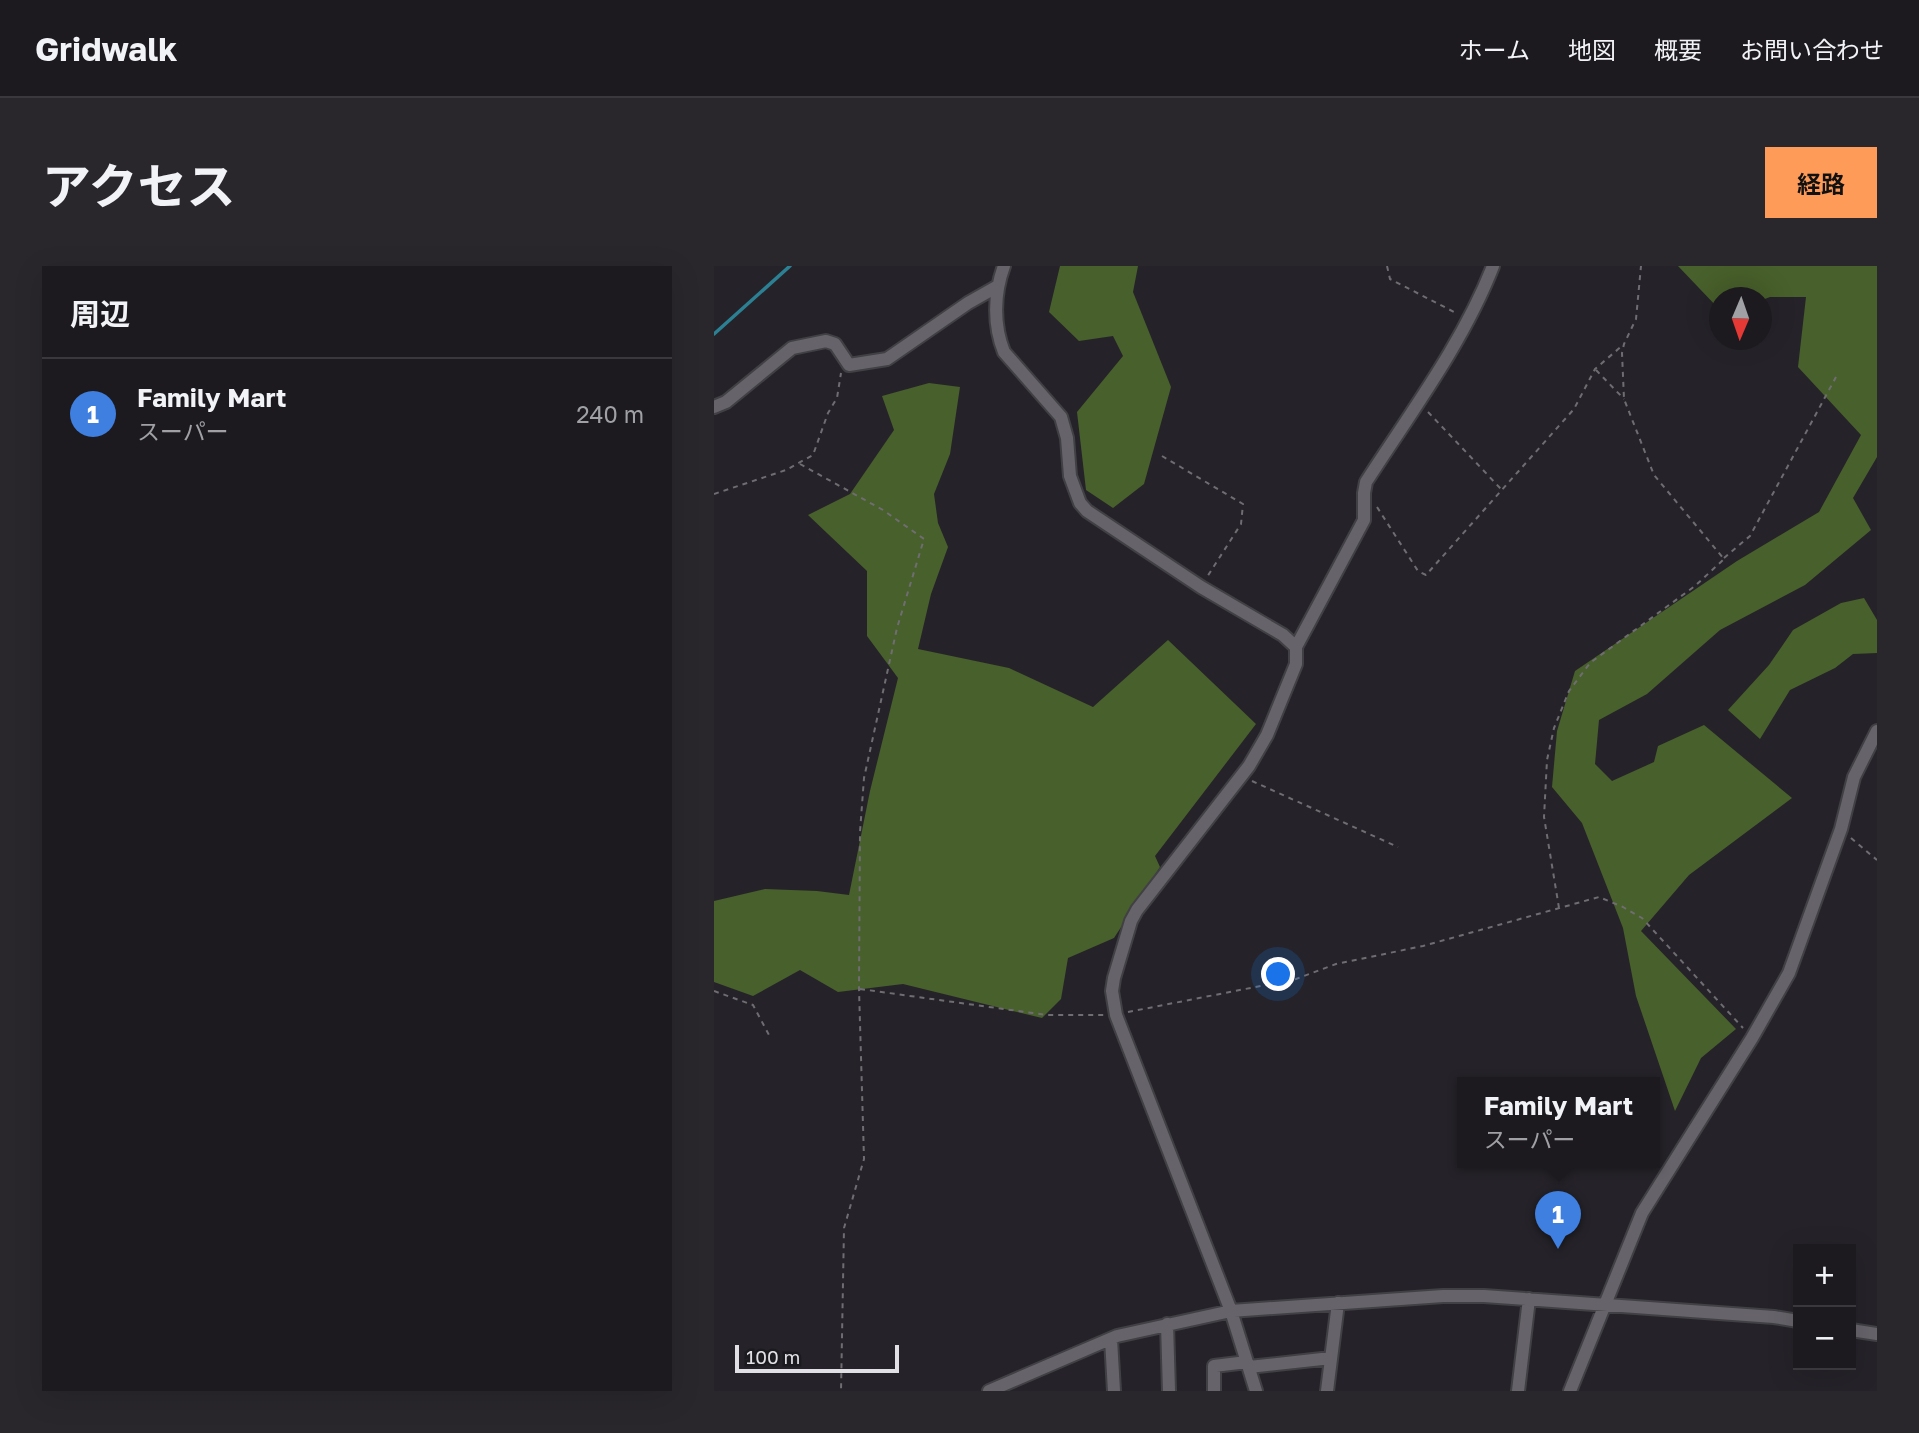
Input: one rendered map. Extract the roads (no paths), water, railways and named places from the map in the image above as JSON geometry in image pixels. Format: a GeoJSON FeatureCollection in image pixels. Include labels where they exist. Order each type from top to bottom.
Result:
{"type":"FeatureCollection","features":[{"type":"Feature","properties":{"kind":"street"},"geometry":{"type":"LineString","coordinates":[[1004,266],[998,286],[999,339],[1004,352],[1061,417],[1067,438],[1070,476],[1080,503],[1097,520],[1201,587],[1283,635],[1296,647]]}},
{"type":"Feature","properties":{"kind":"street"},"geometry":{"type":"LineString","coordinates":[[1256,1391],[1231,1311],[1116,1014],[1112,991],[1114,978],[1122,945],[1137,910],[1241,777],[1267,735],[1296,664],[1296,647],[1364,520],[1366,482],[1468,319],[1493,266]]}},
{"type":"Feature","properties":{"kind":"street"},"geometry":{"type":"LineString","coordinates":[[714,407],[726,402],[792,348],[826,341],[835,344],[849,365],[887,359],[968,303],[998,286]]}},
{"type":"Feature","properties":{"kind":"street"},"geometry":{"type":"LineString","coordinates":[[1570,1391],[1642,1213],[1790,973],[1841,829],[1854,777],[1877,730]]}},
{"type":"Feature","properties":{"kind":"street"},"geometry":{"type":"LineString","coordinates":[[989,1391],[1111,1339],[1231,1311],[1443,1296],[1484,1296],[1793,1321]]}},
{"type":"Feature","properties":{"kind":"street"},"geometry":{"type":"LineString","coordinates":[[1518,1391],[1529,1299]]}},
{"type":"Feature","properties":{"kind":"street"},"geometry":{"type":"LineString","coordinates":[[1327,1391],[1338,1303]]}},
{"type":"Feature","properties":{"kind":"street"},"geometry":{"type":"LineString","coordinates":[[1167,1324],[1169,1391]]}},
{"type":"Feature","properties":{"kind":"street"},"geometry":{"type":"LineString","coordinates":[[1856,1331],[1877,1334]]}},
{"type":"Feature","properties":{"kind":"street"},"geometry":{"type":"LineString","coordinates":[[1111,1339],[1114,1391]]}},
{"type":"Feature","properties":{"kind":"street"},"geometry":{"type":"LineString","coordinates":[[1214,1391],[1214,1366],[1331,1358]]}},
{"type":"Feature","properties":{"kind":"waterway"},"geometry":{"type":"LineString","coordinates":[[714,334],[790,266]]}},
{"type":"Feature","properties":{"kind":"place","name":"Family Mart"},"geometry":{"type":"Point","coordinates":[1558,1249]}}]}
